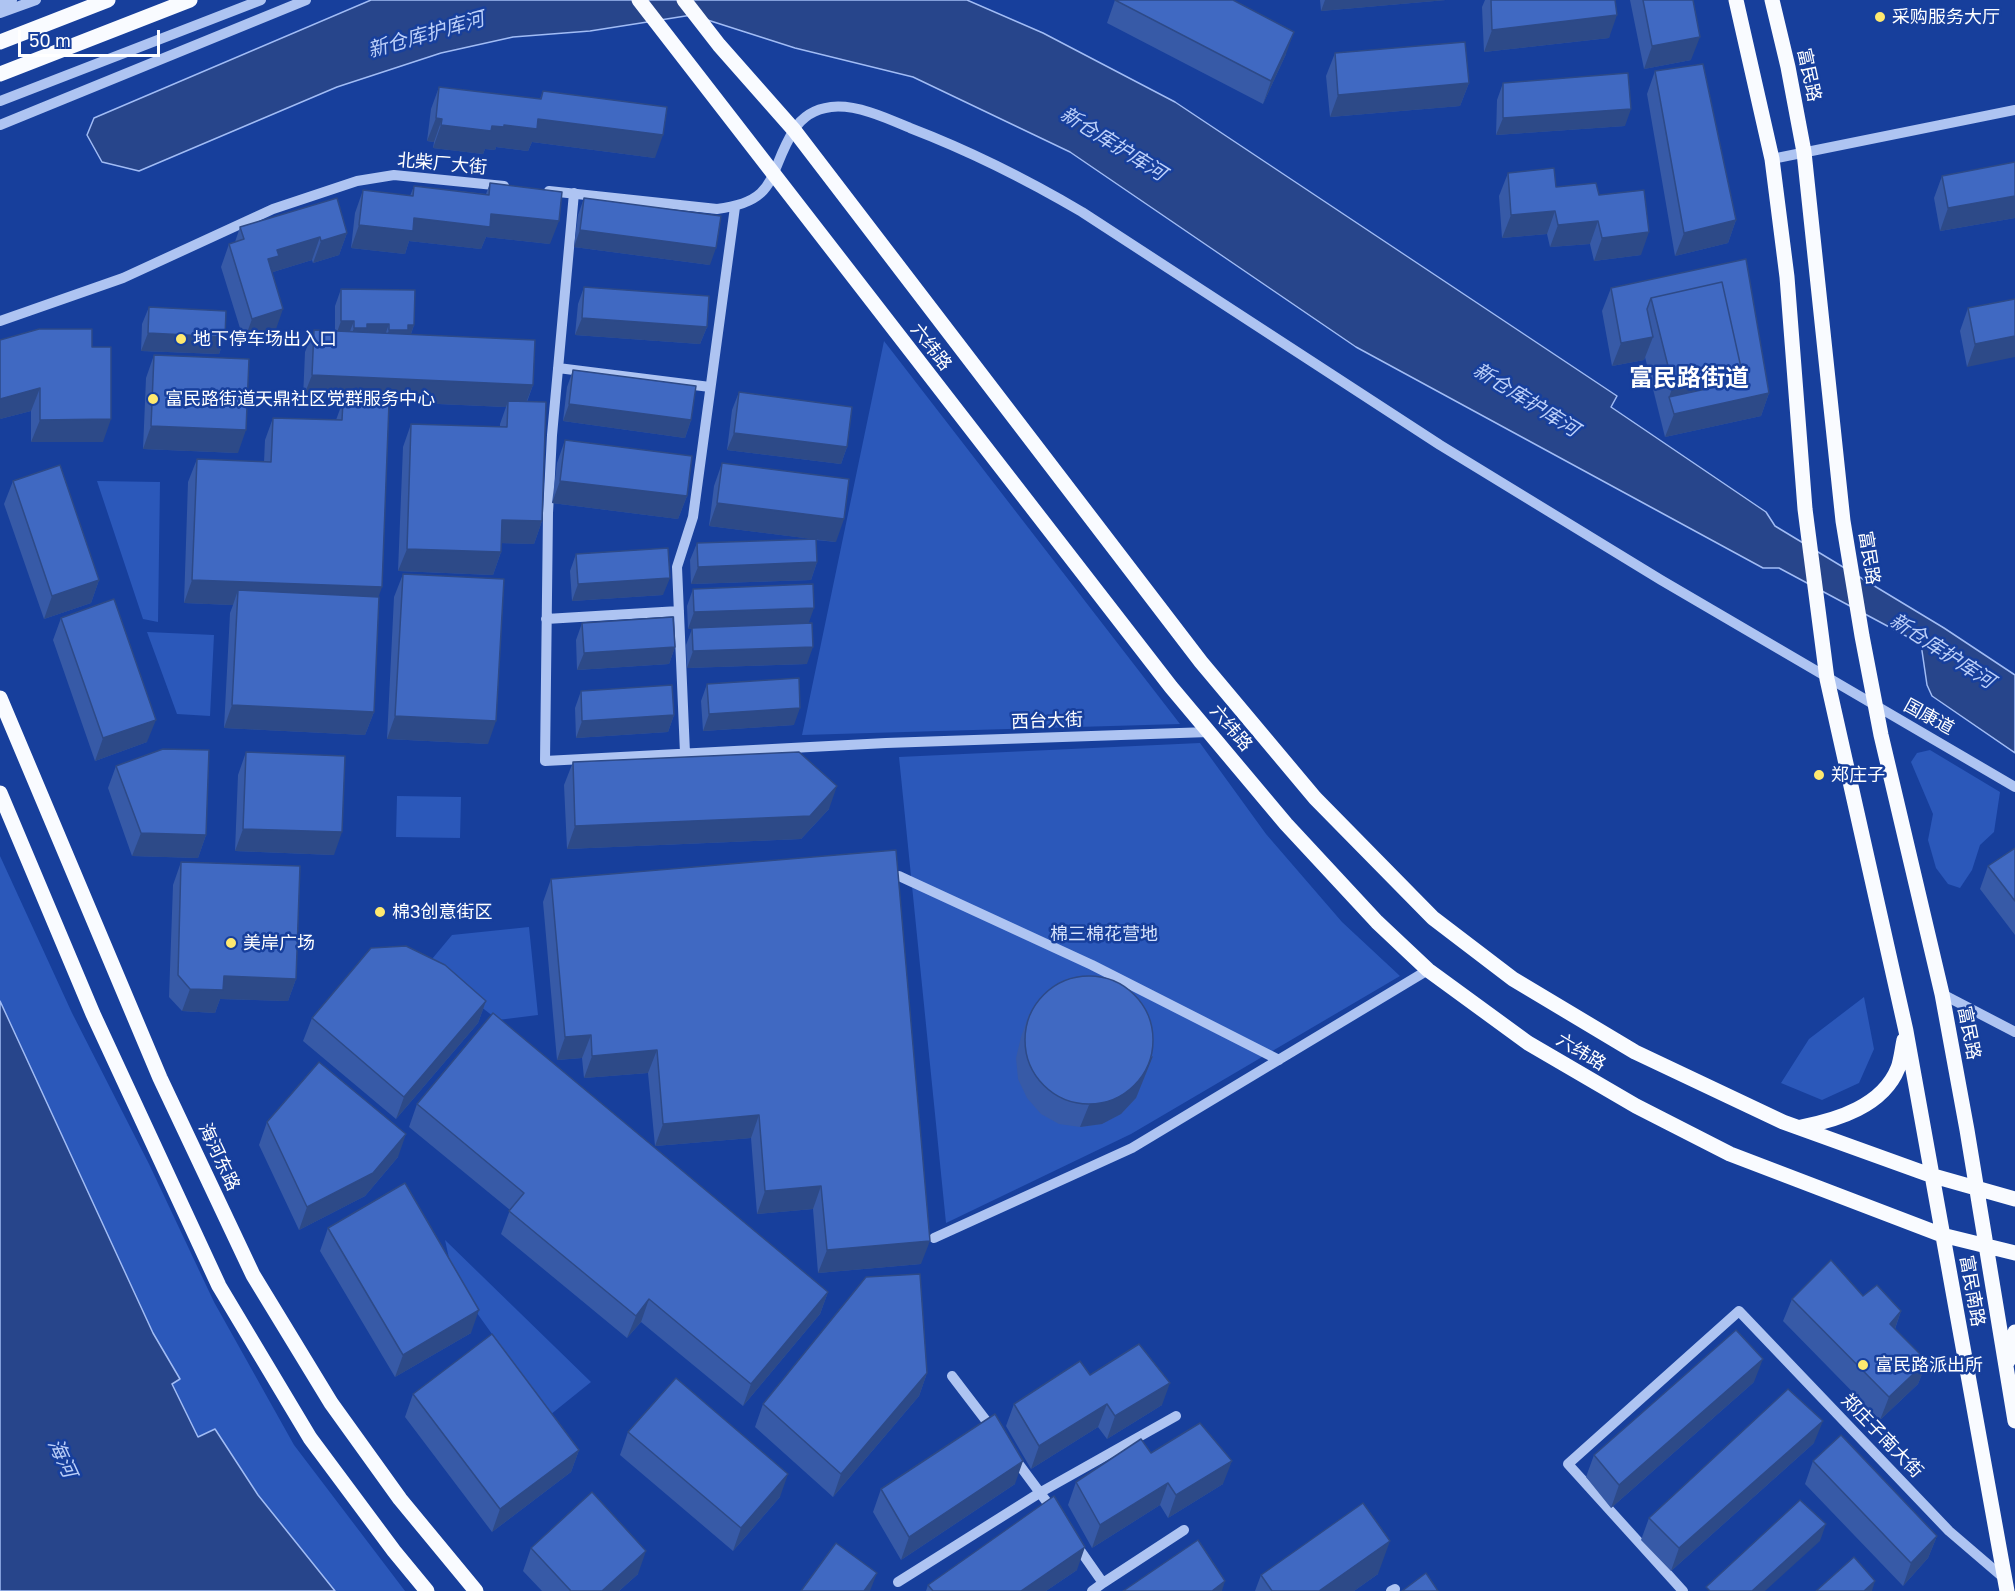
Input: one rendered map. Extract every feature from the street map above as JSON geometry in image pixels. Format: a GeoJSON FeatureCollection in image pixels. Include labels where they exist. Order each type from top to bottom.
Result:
{"type":"FeatureCollection","features":[{"type":"Feature","properties":{"kind":"main road"},"geometry":{"type":"LineString","coordinates":[[0,42],[108,0]]}},
{"type":"Feature","properties":{"kind":"main road"},"geometry":{"type":"LineString","coordinates":[[0,74],[190,0]]}},
{"type":"Feature","properties":{"kind":"main road","name":"六纬路"},"geometry":{"type":"LineString","coordinates":[[639,0],[1083,575],[1209,732],[1286,824],[1377,922],[1428,970],[1528,1043],[1636,1106],[1730,1154],[1942,1235],[1987,1246]]}},
{"type":"Feature","properties":{"kind":"main road","name":"六纬路"},"geometry":{"type":"LineString","coordinates":[[684,0],[719,45],[794,130],[1201,662],[1315,798],[1433,918],[1513,979],[1635,1052],[1799,1128],[1930,1175],[1977,1188]]}},
{"type":"Feature","properties":{"kind":"main road"},"geometry":{"type":"LineString","coordinates":[[1736,0],[1772,159],[1787,277],[1805,508],[1827,678],[1906,1031],[1930,1175]]}},
{"type":"Feature","properties":{"kind":"main road","name":"富民路"},"geometry":{"type":"LineString","coordinates":[[1772,0],[1804,152],[1843,521],[1862,636],[1875,706],[1942,994],[1987,1246],[2006,1370]]}},
{"type":"Feature","properties":{"kind":"main road","name":"海河东路"},"geometry":{"type":"LineString","coordinates":[[0,698],[160,1078],[253,1275],[331,1403],[400,1499],[477,1591]]}},
{"type":"Feature","properties":{"kind":"main road"},"geometry":{"type":"LineString","coordinates":[[0,793],[93,1014],[219,1286],[310,1438],[394,1551],[427,1591]]}},
{"type":"Feature","properties":{"kind":"main road"},"geometry":{"type":"LineString","coordinates":[[1799,1128],[1846,1114],[1869,1102],[1885,1090],[1898,1068],[1906,1031]]}},
{"type":"Feature","properties":{"kind":"main road","name":"富民南路"},"geometry":{"type":"LineString","coordinates":[[1930,1175],[2007,1585]]}},
{"type":"Feature","properties":{"kind":"main road"},"geometry":{"type":"LineString","coordinates":[[1977,1188],[2015,1199]]}},
{"type":"Feature","properties":{"kind":"main road"},"geometry":{"type":"LineString","coordinates":[[1987,1246],[2015,1252]]}},
{"type":"Feature","properties":{"kind":"main road"},"geometry":{"type":"LineString","coordinates":[[2015,1332],[2006,1370],[2015,1421]]}},
{"type":"Feature","properties":{"kind":"street"},"geometry":{"type":"LineString","coordinates":[[0,5],[12,0]]}},
{"type":"Feature","properties":{"kind":"street"},"geometry":{"type":"LineString","coordinates":[[0,14],[36,0]]}},
{"type":"Feature","properties":{"kind":"street"},"geometry":{"type":"LineString","coordinates":[[0,101],[261,0]]}},
{"type":"Feature","properties":{"kind":"street"},"geometry":{"type":"LineString","coordinates":[[0,125],[306,0]]}},
{"type":"Feature","properties":{"kind":"street","name":"国康道"},"geometry":{"type":"LineString","coordinates":[[794,130],[817,110],[834,106],[857,110],[945,141],[1033,183],[1092,218],[1440,445],[1827,678],[2015,787]]}},
{"type":"Feature","properties":{"kind":"street"},"geometry":{"type":"LineString","coordinates":[[1772,159],[2015,110]]}},
{"type":"Feature","properties":{"kind":"street"},"geometry":{"type":"LineString","coordinates":[[542,190],[717,209],[735,207],[761,193],[774,176],[794,130]]}},
{"type":"Feature","properties":{"kind":"street","name":"北柴厂大街"},"geometry":{"type":"LineString","coordinates":[[0,321],[123,278],[254,217],[357,181],[394,175],[521,188]]}},
{"type":"Feature","properties":{"kind":"street"},"geometry":{"type":"LineString","coordinates":[[574,193],[548,513],[546,619],[679,611]]}},
{"type":"Feature","properties":{"kind":"street"},"geometry":{"type":"LineString","coordinates":[[685,753],[677,567],[693,517],[735,207]]}},
{"type":"Feature","properties":{"kind":"street"},"geometry":{"type":"LineString","coordinates":[[558,368],[710,387]]}},
{"type":"Feature","properties":{"kind":"street","name":"西台大街"},"geometry":{"type":"LineString","coordinates":[[546,619],[545,760],[886,743],[1209,732]]}},
{"type":"Feature","properties":{"kind":"street"},"geometry":{"type":"LineString","coordinates":[[899,876],[1092,965],[1279,1060]]}},
{"type":"Feature","properties":{"kind":"street"},"geometry":{"type":"LineString","coordinates":[[933,1238],[1132,1148],[1428,970]]}},
{"type":"Feature","properties":{"kind":"street"},"geometry":{"type":"LineString","coordinates":[[1942,994],[2015,1032]]}},
{"type":"Feature","properties":{"kind":"street","name":"郑庄子南大街"},"geometry":{"type":"LineString","coordinates":[[1683,1591],[1568,1464],[1739,1311],[1949,1531],[2007,1585]]}},
{"type":"Feature","properties":{"kind":"street"},"geometry":{"type":"LineString","coordinates":[[952,1376],[1041,1492],[1103,1583]]}},
{"type":"Feature","properties":{"kind":"street"},"geometry":{"type":"LineString","coordinates":[[898,1582],[1041,1492],[1176,1416]]}},
{"type":"Feature","properties":{"kind":"street"},"geometry":{"type":"LineString","coordinates":[[1092,1591],[1184,1530]]}},
{"type":"Feature","properties":{"kind":"green space"},"geometry":{"type":"Polygon","coordinates":[[[884,341],[1180,724],[802,735],[884,341]]]}},
{"type":"Feature","properties":{"kind":"green space"},"geometry":{"type":"Polygon","coordinates":[[[97,481],[160,482],[158,622],[143,619],[97,481]]]}},
{"type":"Feature","properties":{"kind":"green space"},"geometry":{"type":"Polygon","coordinates":[[[147,632],[214,635],[210,716],[177,714],[147,632]]]}},
{"type":"Feature","properties":{"kind":"green space","name":"棉三棉花营地"},"geometry":{"type":"Polygon","coordinates":[[[1200,743],[1266,834],[1342,922],[1400,976],[1131,1134],[946,1223],[899,757],[1200,743]]]}},
{"type":"Feature","properties":{"kind":"green space"},"geometry":{"type":"Polygon","coordinates":[[[1930,750],[2000,792],[1994,832],[1980,845],[1972,870],[1960,888],[1948,884],[1936,868],[1928,840],[1933,814],[1911,762],[1917,753],[1930,750]]]}},
{"type":"Feature","properties":{"kind":"green space"},"geometry":{"type":"Polygon","coordinates":[[[397,796],[461,797],[460,838],[396,837],[397,796]]]}},
{"type":"Feature","properties":{"kind":"green space"},"geometry":{"type":"Polygon","coordinates":[[[0,856],[72,1013],[149,1164],[214,1302],[294,1445],[405,1591],[0,1591],[0,856]]]}},
{"type":"Feature","properties":{"kind":"green space"},"geometry":{"type":"Polygon","coordinates":[[[529,927],[538,1015],[498,1020],[427,965],[452,935],[529,927]]]}},
{"type":"Feature","properties":{"kind":"green space"},"geometry":{"type":"Polygon","coordinates":[[[1864,997],[1874,1049],[1859,1083],[1822,1100],[1781,1083],[1809,1039],[1864,997]]]}},
{"type":"Feature","properties":{"kind":"green space"},"geometry":{"type":"Polygon","coordinates":[[[445,1240],[591,1382],[550,1415],[454,1281],[445,1240]]]}},
{"type":"Feature","properties":{"kind":"water","name":"新仓库护库河"},"geometry":{"type":"Polygon","coordinates":[[[371,0],[967,0],[1043,33],[1175,102],[1617,396],[1611,407],[1766,512],[1775,526],[1944,628],[2015,675],[2015,753],[1932,696],[1927,685],[1921,644],[1779,568],[1763,568],[1356,347],[1070,152],[913,77],[795,48],[692,15],[590,31],[513,37],[441,53],[337,87],[139,171],[102,162],[87,135],[94,118],[371,0]]]}},
{"type":"Feature","properties":{"kind":"water","name":"海河"},"geometry":{"type":"Polygon","coordinates":[[[0,1001],[153,1333],[180,1379],[172,1384],[198,1437],[215,1429],[258,1495],[335,1591],[0,1591],[0,1001]]]}},
{"type":"Feature","properties":{"kind":"building"},"geometry":{"type":"Polygon","coordinates":[[[1115,0],[1233,0],[1294,32],[1271,81],[1115,0]]]}},
{"type":"Feature","properties":{"kind":"building"},"geometry":{"type":"Polygon","coordinates":[[[1491,0],[1615,0],[1617,15],[1492,30],[1491,0]]]}},
{"type":"Feature","properties":{"kind":"building"},"geometry":{"type":"Polygon","coordinates":[[[1643,0],[1693,0],[1700,37],[1652,46],[1643,0]]]}},
{"type":"Feature","properties":{"kind":"building"},"geometry":{"type":"Polygon","coordinates":[[[1465,42],[1469,83],[1338,95],[1335,53],[1465,42]]]}},
{"type":"Feature","properties":{"kind":"building"},"geometry":{"type":"Polygon","coordinates":[[[1703,64],[1736,220],[1684,233],[1655,71],[1703,64]]]}},
{"type":"Feature","properties":{"kind":"building"},"geometry":{"type":"Polygon","coordinates":[[[1628,73],[1631,109],[1503,118],[1503,83],[1628,73]]]}},
{"type":"Feature","properties":{"kind":"building"},"geometry":{"type":"Polygon","coordinates":[[[439,87],[541,99],[543,91],[667,107],[663,135],[538,119],[537,129],[504,125],[504,127],[492,126],[491,131],[441,125],[442,119],[436,118],[439,87]]]}},
{"type":"Feature","properties":{"kind":"building"},"geometry":{"type":"Polygon","coordinates":[[[2015,162],[2015,196],[1948,208],[1942,176],[2015,162]]]}},
{"type":"Feature","properties":{"kind":"building"},"geometry":{"type":"Polygon","coordinates":[[[1554,168],[1556,187],[1596,183],[1599,195],[1644,190],[1649,232],[1602,238],[1598,221],[1558,225],[1555,211],[1511,215],[1508,173],[1554,168]]]}},
{"type":"Feature","properties":{"kind":"building"},"geometry":{"type":"Polygon","coordinates":[[[490,183],[562,192],[559,221],[491,214],[490,227],[414,218],[413,231],[359,225],[363,190],[413,196],[414,186],[489,195],[490,183]]]}},
{"type":"Feature","properties":{"kind":"building"},"geometry":{"type":"Polygon","coordinates":[[[337,198],[347,233],[321,241],[320,237],[277,250],[279,256],[268,259],[283,309],[252,319],[229,244],[244,239],[240,227],[337,198]]]}},
{"type":"Feature","properties":{"kind":"building"},"geometry":{"type":"Polygon","coordinates":[[[584,198],[721,216],[716,248],[580,230],[584,198]]]}},
{"type":"Feature","properties":{"kind":"building"},"geometry":{"type":"Polygon","coordinates":[[[1746,259],[1769,393],[1674,414],[1669,397],[1738,382],[1742,372],[1722,282],[1651,298],[1647,309],[1653,337],[1621,343],[1611,288],[1746,259]]]}},
{"type":"Feature","properties":{"kind":"building"},"geometry":{"type":"Polygon","coordinates":[[[1722,282],[1742,372],[1673,386],[1651,298],[1722,282]]]}},
{"type":"Feature","properties":{"kind":"building"},"geometry":{"type":"Polygon","coordinates":[[[584,287],[709,296],[707,327],[582,318],[584,287]]]}},
{"type":"Feature","properties":{"kind":"building"},"geometry":{"type":"Polygon","coordinates":[[[341,289],[415,290],[414,325],[408,325],[408,330],[389,330],[389,324],[367,324],[367,328],[354,328],[354,321],[341,321],[341,289]]]}},
{"type":"Feature","properties":{"kind":"building"},"geometry":{"type":"Polygon","coordinates":[[[2015,299],[2015,336],[1975,344],[1968,308],[2015,299]]]}},
{"type":"Feature","properties":{"kind":"building"},"geometry":{"type":"Polygon","coordinates":[[[149,307],[226,311],[225,337],[148,333],[149,307]]]}},
{"type":"Feature","properties":{"kind":"building"},"geometry":{"type":"Polygon","coordinates":[[[39,329],[92,329],[92,347],[111,347],[111,419],[40,420],[40,388],[0,399],[0,340],[39,329]]]}},
{"type":"Feature","properties":{"kind":"building"},"geometry":{"type":"Polygon","coordinates":[[[314,330],[535,340],[533,385],[312,375],[314,330]]]}},
{"type":"Feature","properties":{"kind":"building"},"geometry":{"type":"Polygon","coordinates":[[[154,355],[249,359],[246,430],[151,426],[154,355]]]}},
{"type":"Feature","properties":{"kind":"building"},"geometry":{"type":"Polygon","coordinates":[[[573,370],[696,386],[691,420],[569,404],[573,370]]]}},
{"type":"Feature","properties":{"kind":"building"},"geometry":{"type":"Polygon","coordinates":[[[739,392],[852,407],[847,447],[734,433],[739,392]]]}},
{"type":"Feature","properties":{"kind":"building"},"geometry":{"type":"Polygon","coordinates":[[[343,401],[389,403],[382,587],[192,580],[197,459],[271,462],[273,418],[342,420],[343,401]]]}},
{"type":"Feature","properties":{"kind":"building"},"geometry":{"type":"Polygon","coordinates":[[[508,401],[546,402],[542,521],[502,520],[501,552],[407,549],[411,424],[507,427],[508,401]]]}},
{"type":"Feature","properties":{"kind":"building"},"geometry":{"type":"Polygon","coordinates":[[[565,440],[692,456],[687,496],[560,481],[565,440]]]}},
{"type":"Feature","properties":{"kind":"building"},"geometry":{"type":"Polygon","coordinates":[[[722,463],[849,479],[844,519],[717,503],[722,463]]]}},
{"type":"Feature","properties":{"kind":"building"},"geometry":{"type":"Polygon","coordinates":[[[60,465],[99,580],[52,596],[13,481],[60,465]]]}},
{"type":"Feature","properties":{"kind":"building"},"geometry":{"type":"Polygon","coordinates":[[[816,539],[817,562],[698,567],[697,543],[816,539]]]}},
{"type":"Feature","properties":{"kind":"building"},"geometry":{"type":"Polygon","coordinates":[[[668,548],[670,578],[578,584],[576,554],[668,548]]]}},
{"type":"Feature","properties":{"kind":"building"},"geometry":{"type":"Polygon","coordinates":[[[403,574],[504,579],[496,721],[395,716],[403,574]]]}},
{"type":"Feature","properties":{"kind":"building"},"geometry":{"type":"Polygon","coordinates":[[[813,584],[814,608],[694,612],[693,589],[813,584]]]}},
{"type":"Feature","properties":{"kind":"building"},"geometry":{"type":"Polygon","coordinates":[[[238,590],[379,597],[374,712],[232,705],[238,590]]]}},
{"type":"Feature","properties":{"kind":"building"},"geometry":{"type":"Polygon","coordinates":[[[114,599],[156,720],[103,738],[61,618],[114,599]]]}},
{"type":"Feature","properties":{"kind":"building"},"geometry":{"type":"Polygon","coordinates":[[[673,617],[675,647],[584,653],[582,623],[673,617]]]}},
{"type":"Feature","properties":{"kind":"building"},"geometry":{"type":"Polygon","coordinates":[[[812,623],[813,647],[693,651],[692,628],[812,623]]]}},
{"type":"Feature","properties":{"kind":"building"},"geometry":{"type":"Polygon","coordinates":[[[799,678],[800,708],[709,714],[707,684],[799,678]]]}},
{"type":"Feature","properties":{"kind":"building"},"geometry":{"type":"Polygon","coordinates":[[[672,685],[674,715],[582,721],[581,691],[672,685]]]}},
{"type":"Feature","properties":{"kind":"building"},"geometry":{"type":"Polygon","coordinates":[[[163,749],[209,750],[206,835],[141,833],[116,766],[163,749]]]}},
{"type":"Feature","properties":{"kind":"building"},"geometry":{"type":"Polygon","coordinates":[[[246,752],[345,756],[342,832],[243,829],[246,752]]]}},
{"type":"Feature","properties":{"kind":"building"},"geometry":{"type":"Polygon","coordinates":[[[799,752],[837,786],[810,816],[575,826],[573,762],[799,752]]]}},
{"type":"Feature","properties":{"kind":"building"},"geometry":{"type":"Polygon","coordinates":[[[2015,848],[2015,901],[1988,866],[2015,848]]]}},
{"type":"Feature","properties":{"kind":"building"},"geometry":{"type":"Polygon","coordinates":[[[896,850],[930,1241],[827,1250],[821,1186],[765,1191],[759,1115],[663,1124],[657,1050],[592,1056],[591,1035],[565,1037],[551,879],[896,850]]]}},
{"type":"Feature","properties":{"kind":"building","name":"美岸广场"},"geometry":{"type":"Polygon","coordinates":[[[181,862],[300,866],[296,979],[224,976],[223,990],[190,989],[178,975],[181,862]]]}},
{"type":"Feature","properties":{"kind":"building"},"geometry":{"type":"Polygon","coordinates":[[[406,946],[445,965],[486,1001],[404,1097],[312,1018],[371,948],[406,946]]]}},
{"type":"Feature","properties":{"kind":"building"},"geometry":{"type":"Polygon","coordinates":[[[1089,976],[1114,980],[1135,994],[1149,1015],[1153,1040],[1149,1065],[1135,1086],[1114,1100],[1089,1104],[1064,1100],[1043,1086],[1029,1065],[1025,1040],[1029,1015],[1043,994],[1064,980],[1089,976]]]}},
{"type":"Feature","properties":{"kind":"building"},"geometry":{"type":"Polygon","coordinates":[[[493,1013],[828,1292],[751,1384],[649,1299],[636,1316],[509,1211],[524,1193],[417,1104],[493,1013]]]}},
{"type":"Feature","properties":{"kind":"building"},"geometry":{"type":"Polygon","coordinates":[[[319,1062],[406,1134],[373,1173],[307,1207],[267,1122],[319,1062]]]}},
{"type":"Feature","properties":{"kind":"building"},"geometry":{"type":"Polygon","coordinates":[[[405,1183],[479,1310],[403,1355],[328,1228],[405,1183]]]}},
{"type":"Feature","properties":{"kind":"building"},"geometry":{"type":"Polygon","coordinates":[[[1831,1260],[1863,1296],[1877,1285],[1901,1311],[1890,1324],[1927,1361],[1889,1397],[1792,1299],[1831,1260]]]}},
{"type":"Feature","properties":{"kind":"building"},"geometry":{"type":"Polygon","coordinates":[[[920,1274],[927,1373],[841,1474],[763,1404],[866,1277],[920,1274]]]}},
{"type":"Feature","properties":{"kind":"building"},"geometry":{"type":"Polygon","coordinates":[[[1736,1330],[1763,1359],[1619,1485],[1594,1455],[1736,1330]]]}},
{"type":"Feature","properties":{"kind":"building"},"geometry":{"type":"Polygon","coordinates":[[[492,1334],[579,1450],[500,1509],[413,1394],[492,1334]]]}},
{"type":"Feature","properties":{"kind":"building"},"geometry":{"type":"Polygon","coordinates":[[[1139,1344],[1170,1383],[1115,1416],[1107,1404],[1039,1446],[1014,1404],[1080,1361],[1090,1375],[1139,1344]]]}},
{"type":"Feature","properties":{"kind":"building"},"geometry":{"type":"Polygon","coordinates":[[[676,1378],[788,1474],[741,1528],[628,1432],[676,1378]]]}},
{"type":"Feature","properties":{"kind":"building"},"geometry":{"type":"Polygon","coordinates":[[[1788,1389],[1823,1421],[1679,1548],[1649,1518],[1788,1389]]]}},
{"type":"Feature","properties":{"kind":"building"},"geometry":{"type":"Polygon","coordinates":[[[995,1414],[1023,1461],[909,1537],[881,1489],[995,1414]]]}},
{"type":"Feature","properties":{"kind":"building"},"geometry":{"type":"Polygon","coordinates":[[[1200,1423],[1232,1461],[1176,1495],[1168,1483],[1100,1525],[1076,1482],[1141,1439],[1151,1453],[1200,1423]]]}},
{"type":"Feature","properties":{"kind":"building"},"geometry":{"type":"Polygon","coordinates":[[[1841,1435],[1937,1536],[1911,1563],[1813,1461],[1841,1435]]]}},
{"type":"Feature","properties":{"kind":"building"},"geometry":{"type":"Polygon","coordinates":[[[592,1492],[646,1551],[602,1591],[571,1591],[531,1548],[592,1492]]]}},
{"type":"Feature","properties":{"kind":"building"},"geometry":{"type":"Polygon","coordinates":[[[1054,1496],[1085,1547],[1021,1591],[933,1591],[928,1585],[1054,1496]]]}},
{"type":"Feature","properties":{"kind":"building"},"geometry":{"type":"Polygon","coordinates":[[[1800,1500],[1826,1524],[1752,1591],[1710,1591],[1706,1587],[1800,1500]]]}},
{"type":"Feature","properties":{"kind":"building"},"geometry":{"type":"Polygon","coordinates":[[[1363,1503],[1390,1541],[1319,1591],[1272,1591],[1261,1575],[1363,1503]]]}},
{"type":"Feature","properties":{"kind":"building"},"geometry":{"type":"Polygon","coordinates":[[[1198,1540],[1225,1581],[1212,1591],[1123,1591],[1198,1540]]]}},
{"type":"Feature","properties":{"kind":"building"},"geometry":{"type":"Polygon","coordinates":[[[836,1543],[877,1573],[864,1591],[801,1591],[836,1543]]]}},
{"type":"Feature","properties":{"kind":"building"},"geometry":{"type":"Polygon","coordinates":[[[1854,1557],[1875,1581],[1864,1591],[1816,1591],[1854,1557]]]}},
{"type":"Feature","properties":{"kind":"building"},"geometry":{"type":"Polygon","coordinates":[[[1426,1573],[1438,1591],[1402,1591],[1426,1573]]]}},
{"type":"Feature","properties":{"kind":"place","name":"采购服务大厅"},"geometry":{"type":"Point","coordinates":[1880,17]}},
{"type":"Feature","properties":{"kind":"place","name":"地下停车场出入口"},"geometry":{"type":"Point","coordinates":[181,339]}},
{"type":"Feature","properties":{"kind":"place","name":"富民路街道天鼎社区党群服务中心"},"geometry":{"type":"Point","coordinates":[153,399]}},
{"type":"Feature","properties":{"kind":"place","name":"郑庄子"},"geometry":{"type":"Point","coordinates":[1819,775]}},
{"type":"Feature","properties":{"kind":"place","name":"棉3创意街区"},"geometry":{"type":"Point","coordinates":[380,912]}},
{"type":"Feature","properties":{"kind":"place","name":"美岸广场"},"geometry":{"type":"Point","coordinates":[231,943]}},
{"type":"Feature","properties":{"kind":"place","name":"富民路派出所"},"geometry":{"type":"Point","coordinates":[1863,1365]}},
{"type":"Feature","properties":{"kind":"district","name":"富民路街道"},"geometry":{"type":"Point","coordinates":[1689,378]}}]}
